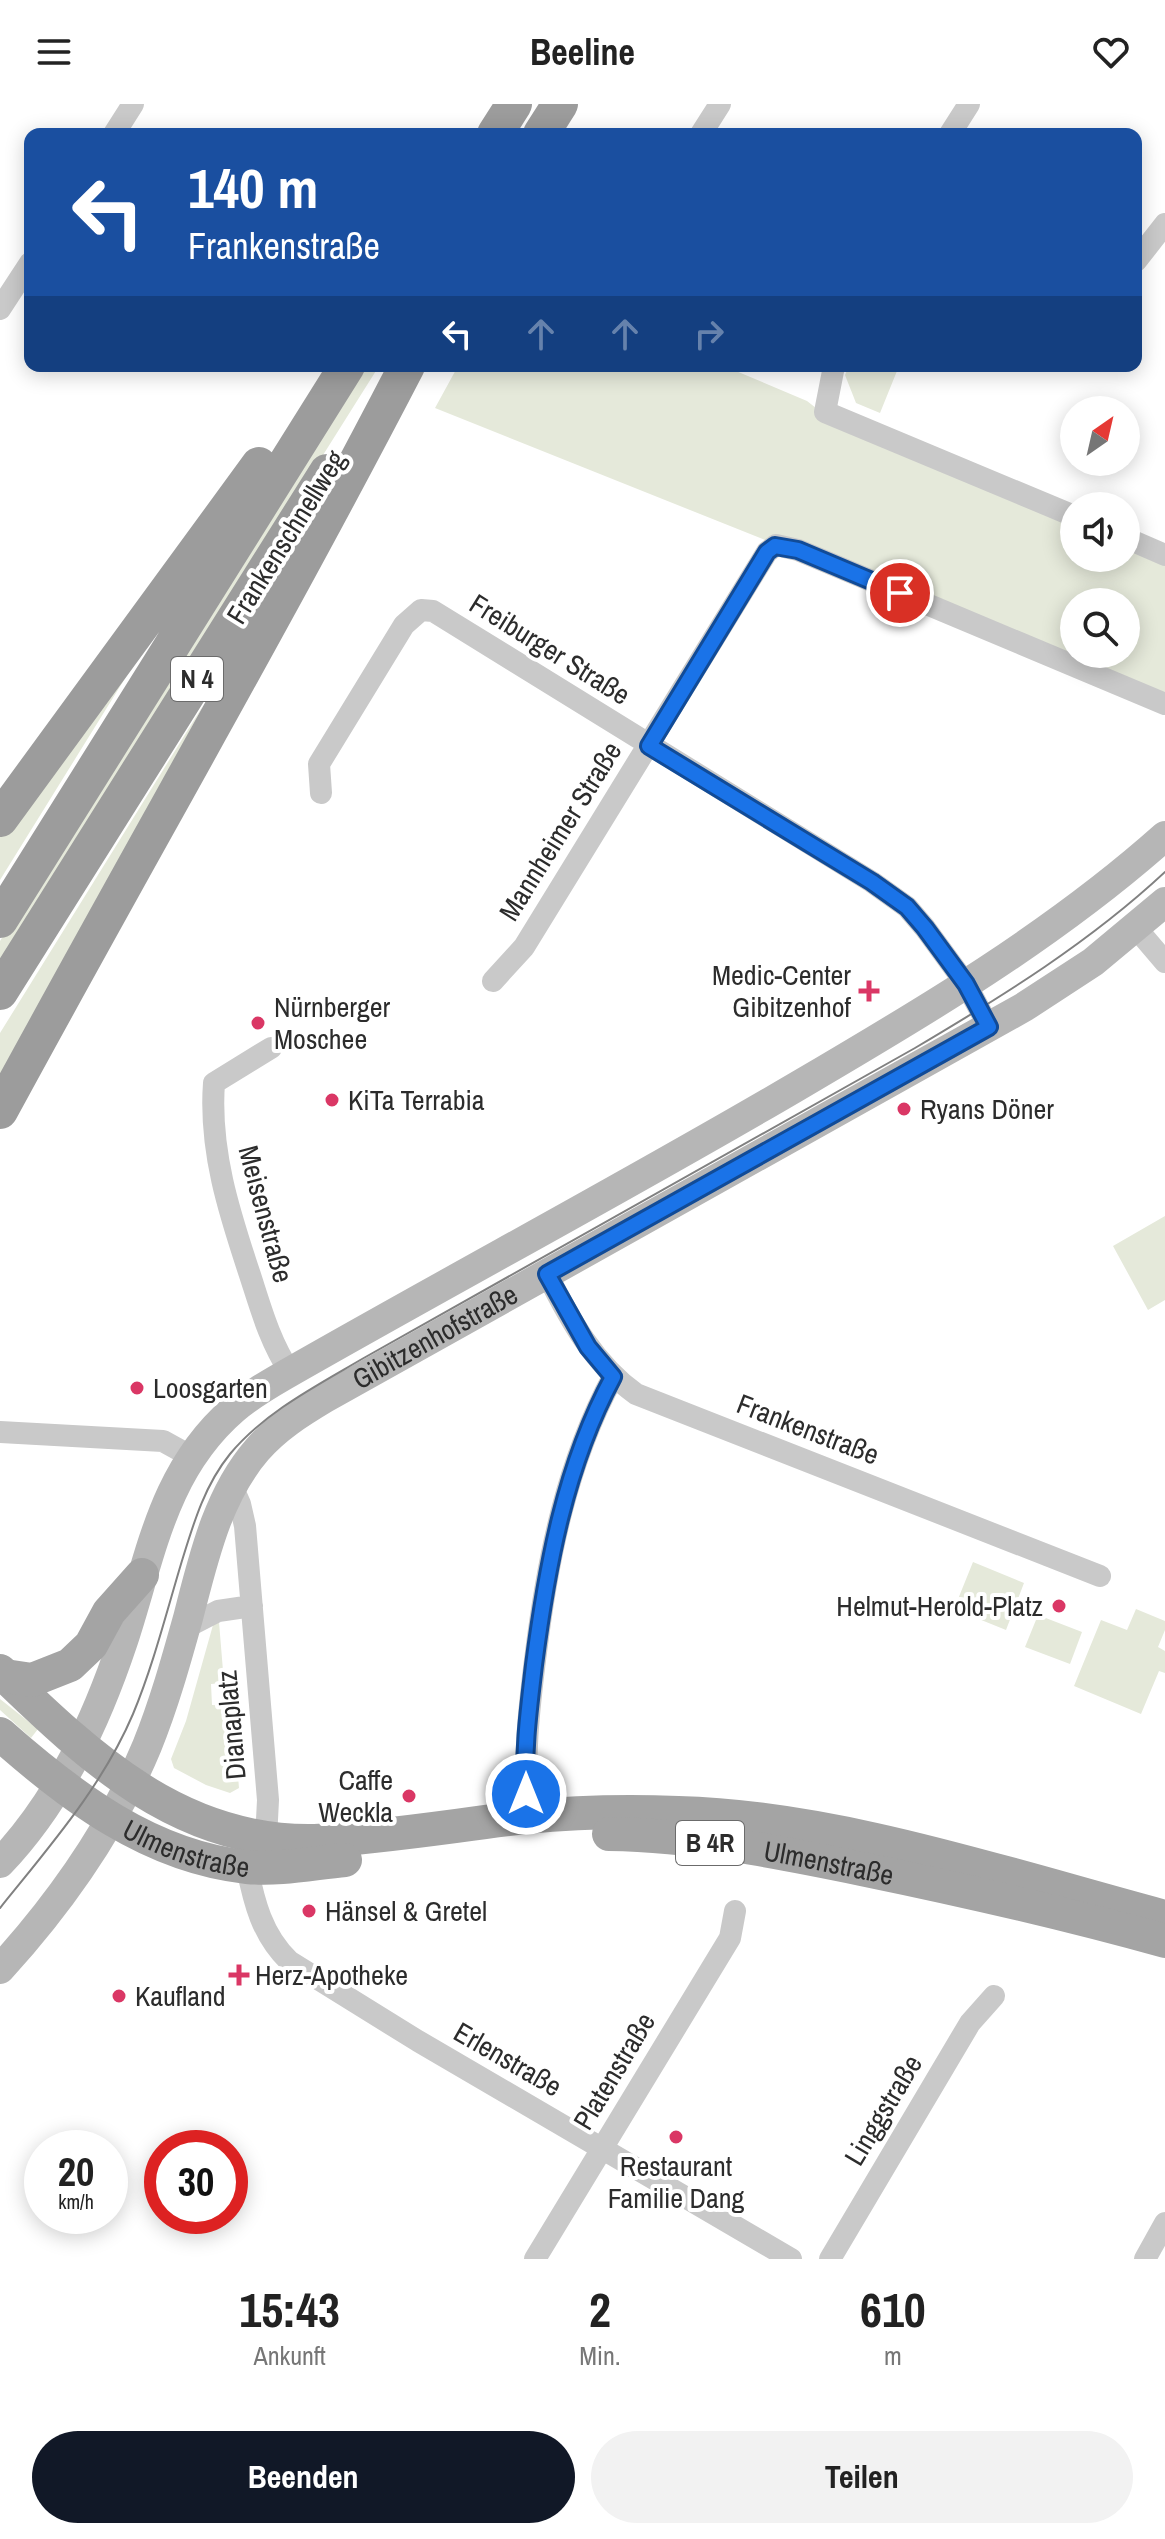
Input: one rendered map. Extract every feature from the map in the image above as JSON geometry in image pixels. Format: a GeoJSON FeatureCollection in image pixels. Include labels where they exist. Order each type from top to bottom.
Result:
{"type":"FeatureCollection","features":[{"type":"Feature","properties":{"kind":"highway"},"geometry":{"type":"LineString","coordinates":[[499,128],[514,104]]}},
{"type":"Feature","properties":{"kind":"highway"},"geometry":{"type":"LineString","coordinates":[[545,128],[560,104]]}},
{"type":"Feature","properties":{"kind":"highway"},"geometry":{"type":"LineString","coordinates":[[0,819],[325,372]]}},
{"type":"Feature","properties":{"kind":"highway","name":"Frankenschnellweg"},"geometry":{"type":"LineString","coordinates":[[0,920],[343,372]]}},
{"type":"Feature","properties":{"kind":"highway","name":"Frankenschnellweg"},"geometry":{"type":"LineString","coordinates":[[0,992],[390,372]]}},
{"type":"Feature","properties":{"kind":"highway"},"geometry":{"type":"LineString","coordinates":[[0,1111],[93,938],[250,662],[404,372]]}},
{"type":"Feature","properties":{"kind":"main road","name":"Gibitzenhofstraße"},"geometry":{"type":"LineString","coordinates":[[0,1863],[22,1840],[59,1785],[81,1745],[113,1670],[166,1501],[192,1457],[232,1411],[290,1372],[739,1121],[966,984],[1090,898],[1165,836]]}},
{"type":"Feature","properties":{"kind":"main road","name":"Gibitzenhofstraße"},"geometry":{"type":"LineString","coordinates":[[0,1969],[58,1902],[88,1859],[130,1783],[160,1709],[211,1536],[261,1446],[296,1416],[989,1027],[1074,974],[1165,902]]}},
{"type":"Feature","properties":{"kind":"main road"},"geometry":{"type":"LineString","coordinates":[[3,1673],[32,1680],[70,1665],[91,1645],[109,1612],[142,1575]]}},
{"type":"Feature","properties":{"kind":"main road","name":"B 4R"},"geometry":{"type":"LineString","coordinates":[[3,1673],[81,1745],[130,1783]]}},
{"type":"Feature","properties":{"kind":"main road","name":"B 4R"},"geometry":{"type":"LineString","coordinates":[[0,1734],[59,1785],[111,1818]]}},
{"type":"Feature","properties":{"kind":"main road","name":"Ulmenstraße"},"geometry":{"type":"LineString","coordinates":[[130,1783],[194,1820],[231,1832],[267,1827],[327,1840],[528,1817],[593,1813],[677,1812],[775,1822],[902,1847],[1165,1917]]}},
{"type":"Feature","properties":{"kind":"main road","name":"Ulmenstraße"},"geometry":{"type":"LineString","coordinates":[[111,1818],[147,1837],[193,1855],[247,1867],[290,1866],[549,1836],[649,1835],[878,1872],[985,1895],[1165,1941]]}},
{"type":"Feature","properties":{"kind":"street"},"geometry":{"type":"LineString","coordinates":[[118,128],[133,104]]}},
{"type":"Feature","properties":{"kind":"street"},"geometry":{"type":"LineString","coordinates":[[705,128],[720,104]]}},
{"type":"Feature","properties":{"kind":"street"},"geometry":{"type":"LineString","coordinates":[[954,128],[969,104]]}},
{"type":"Feature","properties":{"kind":"street"},"geometry":{"type":"LineString","coordinates":[[1142,253],[1165,224]]}},
{"type":"Feature","properties":{"kind":"street"},"geometry":{"type":"LineString","coordinates":[[0,309],[24,272]]}},
{"type":"Feature","properties":{"kind":"street"},"geometry":{"type":"LineString","coordinates":[[833,372],[825,412],[1060,510]]}},
{"type":"Feature","properties":{"kind":"street"},"geometry":{"type":"LineString","coordinates":[[1140,544],[1165,555]]}},
{"type":"Feature","properties":{"kind":"street","name":"Mannheimer Straße"},"geometry":{"type":"LineString","coordinates":[[493,981],[524,947],[767,552],[775,546],[798,550],[1165,704]]}},
{"type":"Feature","properties":{"kind":"street","name":"Freiburger Straße"},"geometry":{"type":"LineString","coordinates":[[321,793],[319,764],[404,625],[421,610],[433,611],[872,882],[907,907],[966,984],[989,1027]]}},
{"type":"Feature","properties":{"kind":"street"},"geometry":{"type":"LineString","coordinates":[[1136,928],[1165,962]]}},
{"type":"Feature","properties":{"kind":"street","name":"Meisenstraße"},"geometry":{"type":"LineString","coordinates":[[271,1048],[214,1083],[212,1111],[218,1171],[233,1224],[272,1340],[290,1372]]}},
{"type":"Feature","properties":{"kind":"street","name":"Frankenstraße"},"geometry":{"type":"LineString","coordinates":[[547,1274],[588,1347],[613,1377],[642,1397],[1100,1576]]}},
{"type":"Feature","properties":{"kind":"street"},"geometry":{"type":"LineString","coordinates":[[528,1817],[524,1773],[531,1693],[550,1562],[572,1472],[613,1377]]}},
{"type":"Feature","properties":{"kind":"street"},"geometry":{"type":"LineString","coordinates":[[0,1432],[160,1441],[170,1443],[192,1457]]}},
{"type":"Feature","properties":{"kind":"street","name":"Dianaplatz"},"geometry":{"type":"LineString","coordinates":[[236,1495],[245,1526],[267,1827]]}},
{"type":"Feature","properties":{"kind":"street"},"geometry":{"type":"LineString","coordinates":[[185,1628],[218,1611],[252,1606]]}},
{"type":"Feature","properties":{"kind":"street","name":"Erlenstraße"},"geometry":{"type":"LineString","coordinates":[[247,1867],[263,1926],[279,1952],[289,1961],[418,2041],[791,2259]]}},
{"type":"Feature","properties":{"kind":"street","name":"Platenstraße"},"geometry":{"type":"LineString","coordinates":[[535,2259],[730,1938],[735,1911]]}},
{"type":"Feature","properties":{"kind":"street","name":"Linggstraße"},"geometry":{"type":"LineString","coordinates":[[830,2259],[970,2023],[994,1996]]}},
{"type":"Feature","properties":{"kind":"street"},"geometry":{"type":"LineString","coordinates":[[1145,2259],[1165,2223]]}},
{"type":"Feature","properties":{"kind":"shaded area"},"geometry":{"type":"Polygon","coordinates":[[[358,372],[375,372],[0,969],[0,941],[358,372]]]}},
{"type":"Feature","properties":{"kind":"shaded area"},"geometry":{"type":"Polygon","coordinates":[[[455,372],[738,372],[1060,518],[1060,572],[1140,572],[1140,552],[1165,563],[1165,700],[1085,668],[1140,668],[1140,588],[1060,588],[1060,658],[435,408],[455,372]]]}},
{"type":"Feature","properties":{"kind":"shaded area"},"geometry":{"type":"Polygon","coordinates":[[[846,372],[897,372],[880,413],[856,403],[846,372]]]}},
{"type":"Feature","properties":{"kind":"shaded area"},"geometry":{"type":"Polygon","coordinates":[[[134,664],[0,880],[0,837],[134,664]]]}},
{"type":"Feature","properties":{"kind":"shaded area"},"geometry":{"type":"Polygon","coordinates":[[[204,704],[0,1089],[0,1033],[204,704]]]}},
{"type":"Feature","properties":{"kind":"shaded area"},"geometry":{"type":"Polygon","coordinates":[[[1165,1216],[1165,1300],[1148,1310],[1113,1246],[1165,1216]]]}},
{"type":"Feature","properties":{"kind":"shaded area"},"geometry":{"type":"Polygon","coordinates":[[[973,1562],[1024,1583],[1006,1630],[954,1609],[973,1562]]]}},
{"type":"Feature","properties":{"kind":"shaded area"},"geometry":{"type":"Polygon","coordinates":[[[1136,1609],[1165,1621],[1158,1647],[1165,1651],[1165,1673],[1159,1671],[1141,1714],[1074,1686],[1101,1620],[1127,1630],[1136,1609]]]}},
{"type":"Feature","properties":{"kind":"shaded area"},"geometry":{"type":"Polygon","coordinates":[[[1038,1615],[1082,1632],[1070,1664],[1025,1647],[1038,1615]]]}},
{"type":"Feature","properties":{"kind":"shaded area"},"geometry":{"type":"Polygon","coordinates":[[[219,1622],[224,1683],[211,1684],[212,1705],[232,1706],[239,1788],[230,1793],[206,1785],[174,1768],[171,1759],[186,1721],[213,1625],[219,1622]]]}},
{"type":"Feature","properties":{"kind":"shaded area"},"geometry":{"type":"Polygon","coordinates":[[[0,1699],[38,1729],[31,1738],[0,1710],[0,1699]]]}},
{"type":"Feature","properties":{"kind":"tram line"},"geometry":{"type":"LineString","coordinates":[[0,1908],[73,1816],[120,1741],[147,1677],[200,1506],[221,1466],[259,1425],[292,1401],[362,1359],[948,1028],[1076,945],[1165,872]]}},
{"type":"Feature","properties":{"kind":"place","name":"Medic-Center Gibitzenhof"},"geometry":{"type":"Point","coordinates":[869,991]}},
{"type":"Feature","properties":{"kind":"place","name":"Nürnberger Moschee"},"geometry":{"type":"Point","coordinates":[258,1023]}},
{"type":"Feature","properties":{"kind":"place","name":"KiTa Terrabia"},"geometry":{"type":"Point","coordinates":[332,1100]}},
{"type":"Feature","properties":{"kind":"place","name":"Ryans Döner"},"geometry":{"type":"Point","coordinates":[904,1109]}},
{"type":"Feature","properties":{"kind":"place","name":"Loosgarten"},"geometry":{"type":"Point","coordinates":[137,1388]}},
{"type":"Feature","properties":{"kind":"place","name":"Helmut-Herold-Platz"},"geometry":{"type":"Point","coordinates":[1059,1606]}},
{"type":"Feature","properties":{"kind":"place","name":"Caffe Weckla"},"geometry":{"type":"Point","coordinates":[409,1796]}},
{"type":"Feature","properties":{"kind":"place","name":"Hänsel & Gretel"},"geometry":{"type":"Point","coordinates":[309,1911]}},
{"type":"Feature","properties":{"kind":"place","name":"Herz-Apotheke"},"geometry":{"type":"Point","coordinates":[239,1975]}},
{"type":"Feature","properties":{"kind":"place","name":"Kaufland"},"geometry":{"type":"Point","coordinates":[119,1996]}},
{"type":"Feature","properties":{"kind":"place","name":"Restaurant Familie Dang"},"geometry":{"type":"Point","coordinates":[676,2137]}},
{"type":"Feature","properties":{"kind":"route"},"geometry":{"type":"LineString","coordinates":[[526,1794],[524,1773],[531,1693],[550,1562],[572,1472],[613,1377],[588,1347],[547,1274],[989,1027],[966,984],[907,907],[872,882],[649,746],[767,552],[775,546],[798,550],[900,593]]}}]}
